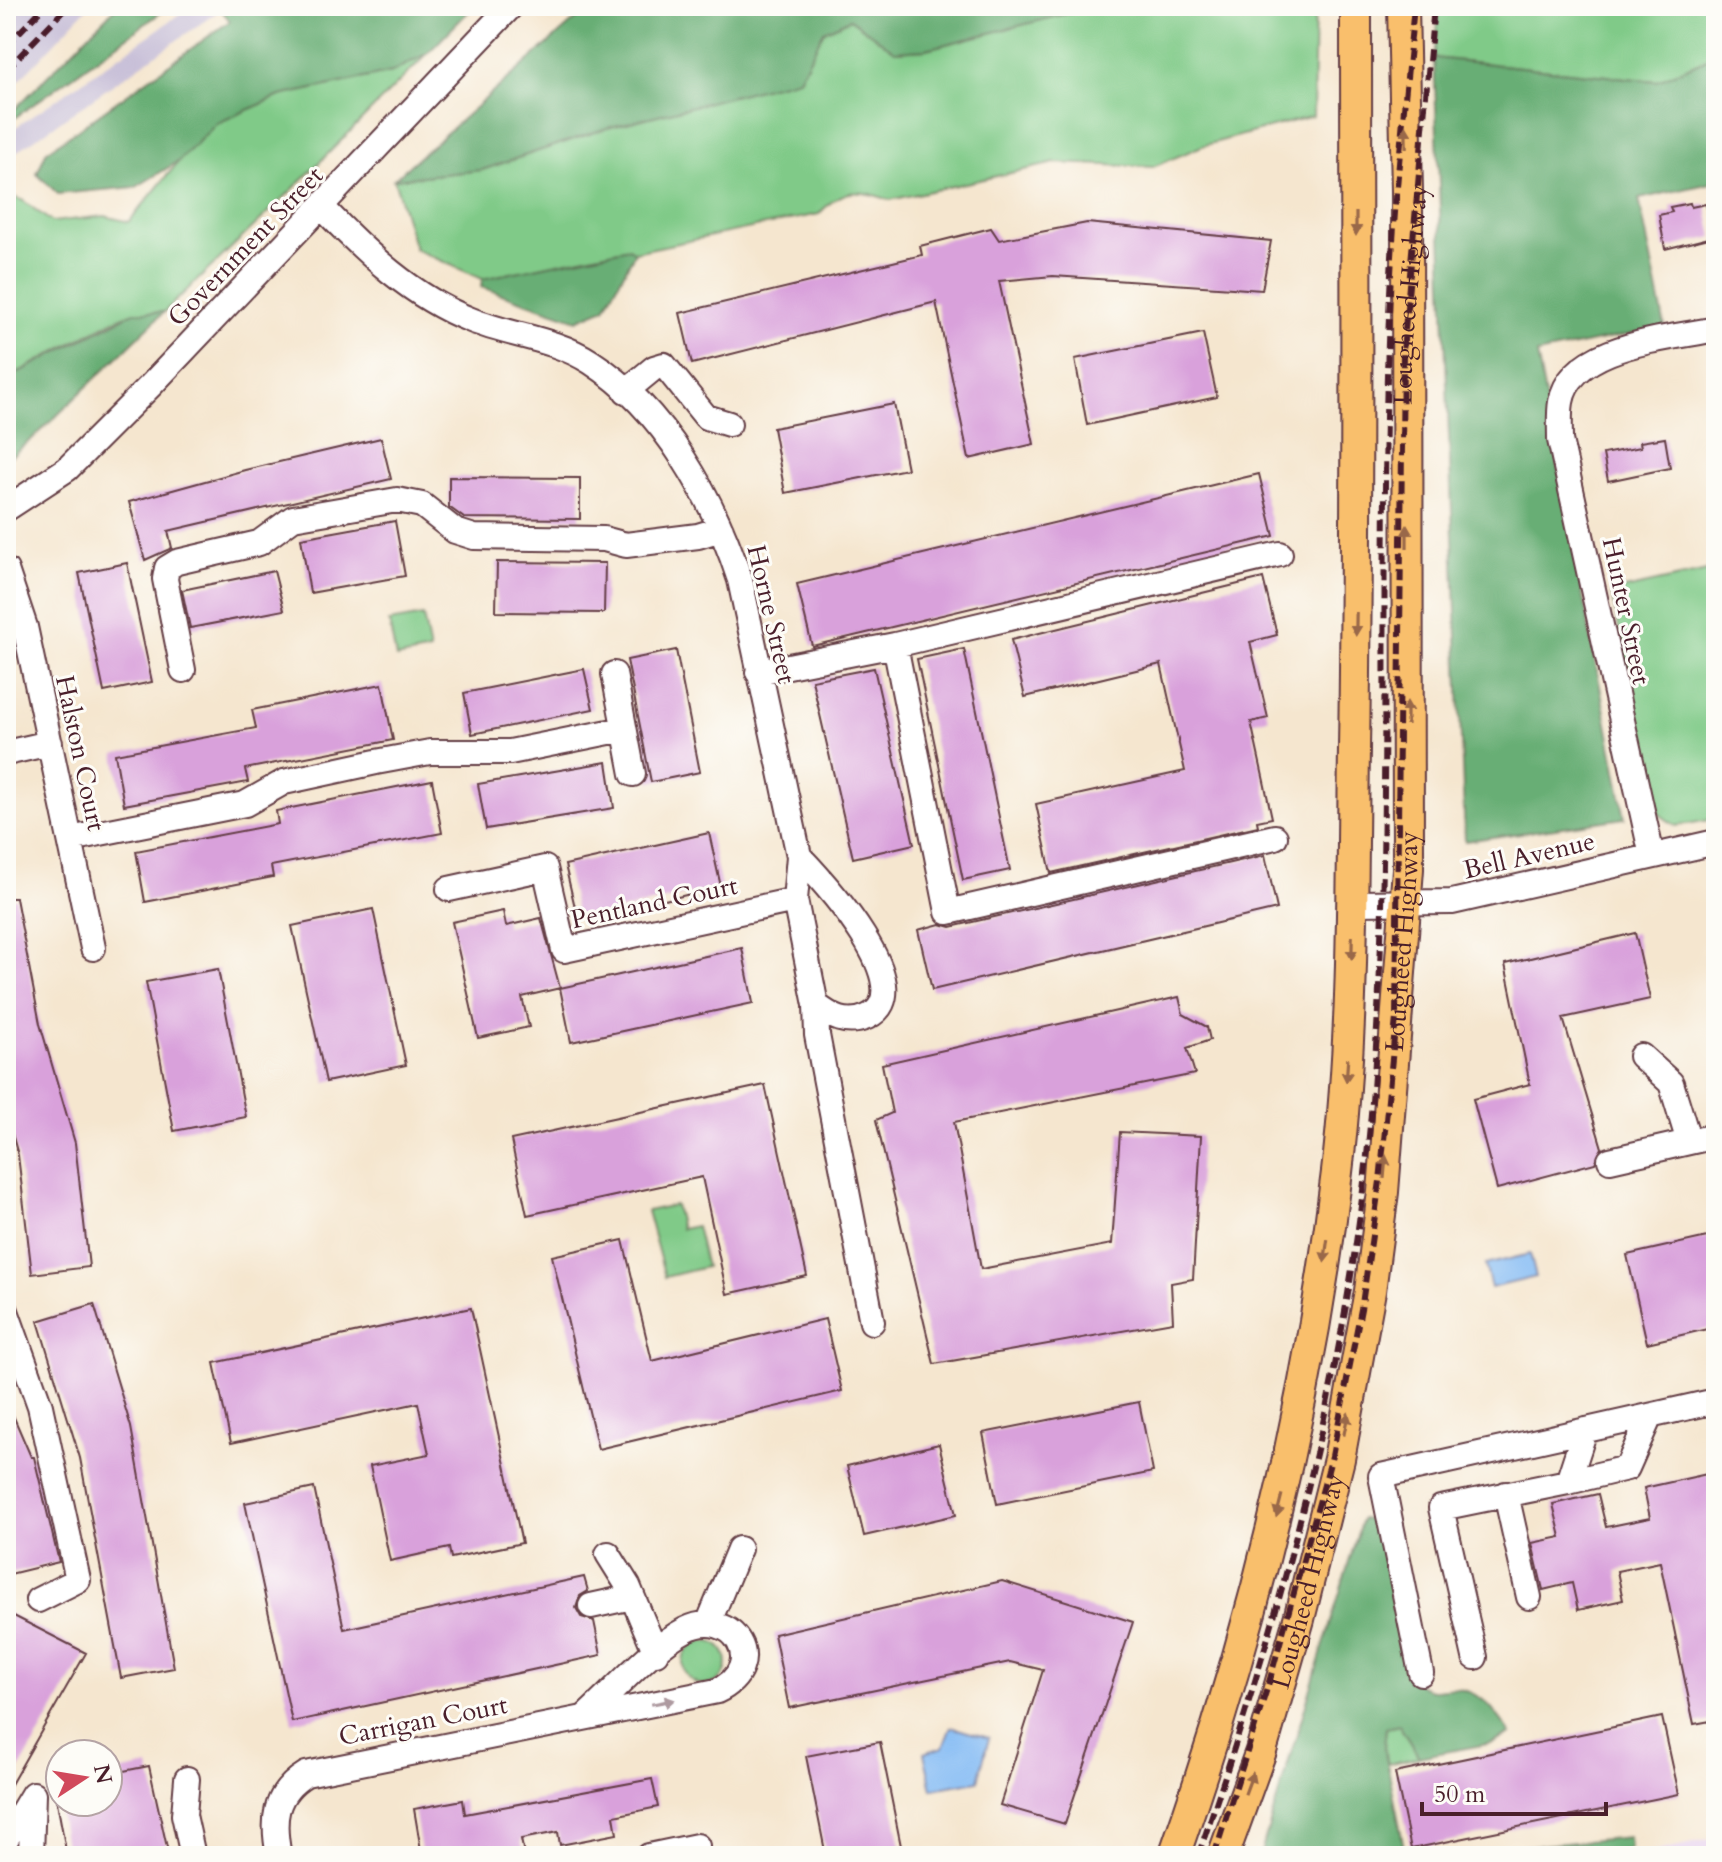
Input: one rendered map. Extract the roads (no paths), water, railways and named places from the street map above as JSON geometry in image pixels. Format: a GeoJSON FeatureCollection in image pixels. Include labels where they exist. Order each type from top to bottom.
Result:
{"type":"FeatureCollection","features":[{"type":"Feature","properties":{"kind":"main road","name":"Lougheed Highway"},"geometry":{"type":"LineString","coordinates":[[1174,1856],[1248,1627],[1282,1493],[1316,1320],[1343,1118],[1352,903],[1358,490],[1356,6]]}},
{"type":"Feature","properties":{"kind":"main road","name":"Lougheed Highway"},"geometry":{"type":"LineString","coordinates":[[1223,1856],[1261,1751],[1299,1619],[1353,1388],[1383,1192],[1408,869],[1407,238],[1403,6]]}},
{"type":"Feature","properties":{"kind":"street","name":"Government Street"},"geometry":{"type":"LineString","coordinates":[[6,509],[67,469],[322,207],[511,6]]}},
{"type":"Feature","properties":{"kind":"street","name":"Horne Street"},"geometry":{"type":"LineString","coordinates":[[322,207],[353,240],[409,287],[472,321],[544,339],[591,362],[639,402],[665,436],[721,529],[740,580],[799,856],[795,900],[816,1005],[835,1019],[857,1021],[873,1014],[882,1000],[883,980],[871,945],[799,856]]}},
{"type":"Feature","properties":{"kind":"street","name":"Hunter Street"},"geometry":{"type":"LineString","coordinates":[[1652,856],[1560,440],[1561,401],[1570,379],[1604,353],[1716,329]]}},
{"type":"Feature","properties":{"kind":"street"},"geometry":{"type":"LineString","coordinates":[[626,391],[654,368],[664,365],[706,417],[729,424]]}},
{"type":"Feature","properties":{"kind":"street"},"geometry":{"type":"LineString","coordinates":[[183,670],[165,579],[167,568],[177,562],[259,543],[293,518],[397,500],[422,505],[455,531],[474,537],[604,539],[626,545],[698,536],[721,529]]}},
{"type":"Feature","properties":{"kind":"street"},"geometry":{"type":"LineString","coordinates":[[758,672],[895,645],[1280,554]]}},
{"type":"Feature","properties":{"kind":"street","name":"Halston Court"},"geometry":{"type":"LineString","coordinates":[[6,570],[25,627],[93,948]]}},
{"type":"Feature","properties":{"kind":"street"},"geometry":{"type":"LineString","coordinates":[[895,645],[948,912],[1275,837]]}},
{"type":"Feature","properties":{"kind":"street"},"geometry":{"type":"LineString","coordinates":[[614,674],[633,774]]}},
{"type":"Feature","properties":{"kind":"street"},"geometry":{"type":"LineString","coordinates":[[70,839],[245,804],[284,782],[376,762],[430,752],[510,752],[624,729]]}},
{"type":"Feature","properties":{"kind":"street"},"geometry":{"type":"LineString","coordinates":[[6,753],[50,743]]}},
{"type":"Feature","properties":{"kind":"street","name":"Bell Avenue"},"geometry":{"type":"LineString","coordinates":[[1352,903],[1452,902],[1716,842]]}},
{"type":"Feature","properties":{"kind":"street","name":"Pentland Court"},"geometry":{"type":"LineString","coordinates":[[449,889],[545,868],[564,950],[795,900]]}},
{"type":"Feature","properties":{"kind":"street"},"geometry":{"type":"LineString","coordinates":[[816,1005],[817,1035],[872,1322]]}},
{"type":"Feature","properties":{"kind":"street"},"geometry":{"type":"LineString","coordinates":[[1641,1056],[1671,1083],[1689,1142]]}},
{"type":"Feature","properties":{"kind":"street"},"geometry":{"type":"LineString","coordinates":[[1610,1160],[1716,1136]]}},
{"type":"Feature","properties":{"kind":"street"},"geometry":{"type":"LineString","coordinates":[[6,1312],[40,1406],[78,1580],[38,1600]]}},
{"type":"Feature","properties":{"kind":"street"},"geometry":{"type":"LineString","coordinates":[[1421,1673],[1381,1476],[1716,1401]]}},
{"type":"Feature","properties":{"kind":"street"},"geometry":{"type":"LineString","coordinates":[[1475,1657],[1441,1508],[1627,1468],[1650,1416]]}},
{"type":"Feature","properties":{"kind":"street"},"geometry":{"type":"LineString","coordinates":[[1568,1482],[1585,1430]]}},
{"type":"Feature","properties":{"kind":"street"},"geometry":{"type":"LineString","coordinates":[[1506,1494],[1529,1597]]}},
{"type":"Feature","properties":{"kind":"street"},"geometry":{"type":"LineString","coordinates":[[586,1716],[686,1629],[708,1624],[739,1549]]}},
{"type":"Feature","properties":{"kind":"street"},"geometry":{"type":"LineString","coordinates":[[608,1554],[632,1597],[656,1653]]}},
{"type":"Feature","properties":{"kind":"street"},"geometry":{"type":"LineString","coordinates":[[591,1606],[632,1597]]}},
{"type":"Feature","properties":{"kind":"street","name":"Carrigan Court"},"geometry":{"type":"LineString","coordinates":[[279,1856],[274,1829],[280,1797],[296,1780],[320,1770],[717,1691],[731,1685],[743,1666],[742,1645],[729,1629],[708,1624]]}},
{"type":"Feature","properties":{"kind":"street"},"geometry":{"type":"LineString","coordinates":[[187,1779],[184,1815],[193,1856]]}},
{"type":"Feature","properties":{"kind":"street"},"geometry":{"type":"LineString","coordinates":[[6,1839],[33,1794],[31,1856]]}},
{"type":"Feature","properties":{"kind":"street"},"geometry":{"type":"LineString","coordinates":[[649,1856],[697,1846]]}},
{"type":"Feature","properties":{"kind":"water"},"geometry":{"type":"Polygon","coordinates":[[[1530,1254],[1536,1277],[1491,1288],[1485,1265],[1530,1254]]]}},
{"type":"Feature","properties":{"kind":"water"},"geometry":{"type":"Polygon","coordinates":[[[951,1727],[989,1738],[978,1781],[932,1789],[924,1753],[943,1747],[951,1727]]]}},
{"type":"Feature","properties":{"kind":"railway"},"geometry":{"type":"LineString","coordinates":[[6,46],[45,6]]}},
{"type":"Feature","properties":{"kind":"railway"},"geometry":{"type":"LineString","coordinates":[[6,70],[68,6]]}},
{"type":"Feature","properties":{"kind":"railway"},"geometry":{"type":"LineString","coordinates":[[1198,1856],[1256,1677],[1306,1495],[1345,1311],[1370,1125],[1382,923],[1389,316],[1396,199],[1414,6]]}},
{"type":"Feature","properties":{"kind":"railway"},"geometry":{"type":"LineString","coordinates":[[1214,1856],[1270,1679],[1332,1456],[1362,1304],[1380,1181],[1396,1018],[1403,352],[1434,6]]}}]}
